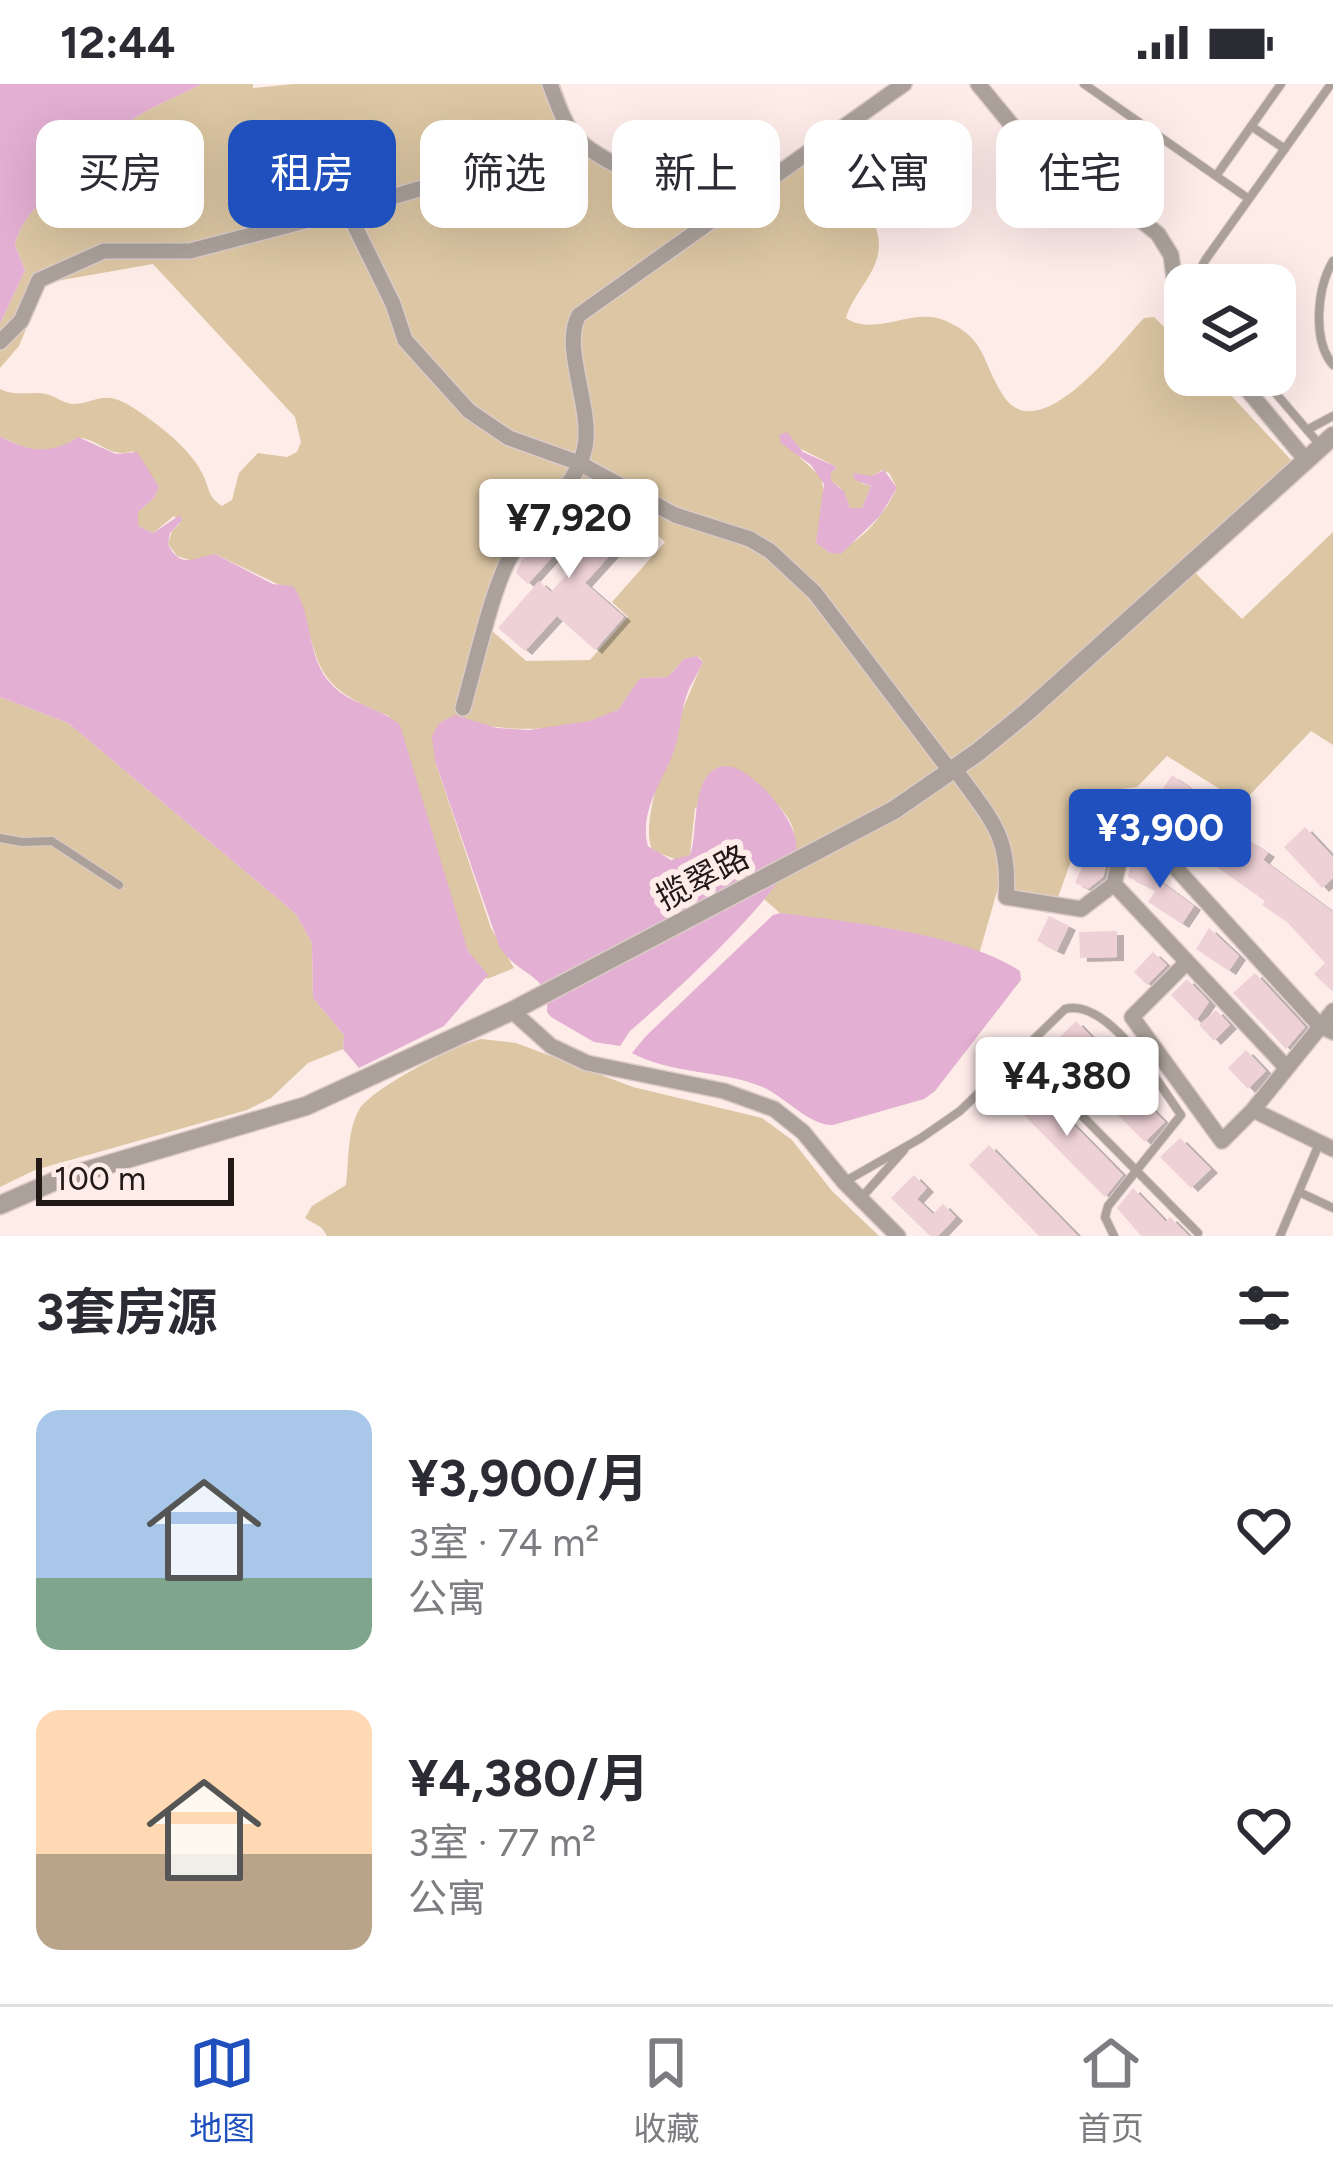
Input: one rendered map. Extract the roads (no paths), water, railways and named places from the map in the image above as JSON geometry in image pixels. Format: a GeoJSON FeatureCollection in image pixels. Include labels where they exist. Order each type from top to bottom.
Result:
{"type":"FeatureCollection","features":[{"type":"Feature","properties":{"kind":"street"},"geometry":{"type":"LineString","coordinates":[[550,84],[567,120]]}},
{"type":"Feature","properties":{"kind":"street"},"geometry":{"type":"LineString","coordinates":[[780,173],[904,84]]}},
{"type":"Feature","properties":{"kind":"street"},"geometry":{"type":"LineString","coordinates":[[978,84],[1038,157],[1104,191],[1158,234],[1172,264]]}},
{"type":"Feature","properties":{"kind":"street"},"geometry":{"type":"LineString","coordinates":[[0,342],[21,321],[39,280],[89,255],[116,250],[190,251],[278,228]]}},
{"type":"Feature","properties":{"kind":"street"},"geometry":{"type":"LineString","coordinates":[[356,228],[405,340],[498,433],[580,464],[658,507],[750,538],[815,593],[953,771],[1004,846],[1009,862],[1006,897],[1081,908],[1114,884],[1120,854],[1150,840],[1326,1029]]}},
{"type":"Feature","properties":{"kind":"street"},"geometry":{"type":"LineString","coordinates":[[463,708],[507,563],[580,464],[586,438],[573,332],[577,319],[704,228]]}},
{"type":"Feature","properties":{"kind":"street"},"geometry":{"type":"LineString","coordinates":[[1260,396],[1316,443]]}},
{"type":"Feature","properties":{"kind":"street","name":"揽翠路"},"geometry":{"type":"LineString","coordinates":[[0,1205],[62,1178],[305,1106],[520,1006],[894,810],[953,771],[1045,696],[1316,443]]}},
{"type":"Feature","properties":{"kind":"street"},"geometry":{"type":"LineString","coordinates":[[1114,884],[1285,1066]]}},
{"type":"Feature","properties":{"kind":"street"},"geometry":{"type":"LineString","coordinates":[[1187,962],[1132,1017],[1222,1141],[1253,1110],[1285,1066],[1326,1029],[1333,1011]]}},
{"type":"Feature","properties":{"kind":"street"},"geometry":{"type":"LineString","coordinates":[[520,1006],[551,1046],[587,1063],[724,1091],[774,1109],[803,1132],[898,1236]]}},
{"type":"Feature","properties":{"kind":"street"},"geometry":{"type":"LineString","coordinates":[[1253,1110],[1326,1146]]}},
{"type":"Feature","properties":{"kind":"lane"},"geometry":{"type":"LineString","coordinates":[[1084,84],[1249,199]]}},
{"type":"Feature","properties":{"kind":"lane"},"geometry":{"type":"LineString","coordinates":[[1216,176],[1281,84]]}},
{"type":"Feature","properties":{"kind":"lane"},"geometry":{"type":"LineString","coordinates":[[1202,264],[1331,84]]}},
{"type":"Feature","properties":{"kind":"lane"},"geometry":{"type":"LineString","coordinates":[[1251,126],[1285,149]]}},
{"type":"Feature","properties":{"kind":"lane"},"geometry":{"type":"LineString","coordinates":[[1333,261],[1321,287],[1321,332],[1323,351],[1333,365]]}},
{"type":"Feature","properties":{"kind":"lane"},"geometry":{"type":"LineString","coordinates":[[1277,396],[1316,443],[1333,416]]}},
{"type":"Feature","properties":{"kind":"lane"},"geometry":{"type":"LineString","coordinates":[[0,838],[52,841],[119,885]]}},
{"type":"Feature","properties":{"kind":"lane"},"geometry":{"type":"LineString","coordinates":[[844,1182],[959,1111],[1070,1006],[1101,1019],[1127,1040],[1181,1115],[1106,1210],[1114,1236]]}},
{"type":"Feature","properties":{"kind":"lane"},"geometry":{"type":"LineString","coordinates":[[1020,1053],[1198,1233]]}},
{"type":"Feature","properties":{"kind":"lane"},"geometry":{"type":"LineString","coordinates":[[860,1199],[908,1144]]}},
{"type":"Feature","properties":{"kind":"lane"},"geometry":{"type":"LineString","coordinates":[[1280,1236],[1298,1192],[1326,1146]]}},
{"type":"Feature","properties":{"kind":"lane"},"geometry":{"type":"LineString","coordinates":[[1298,1192],[1333,1208]]}}]}
